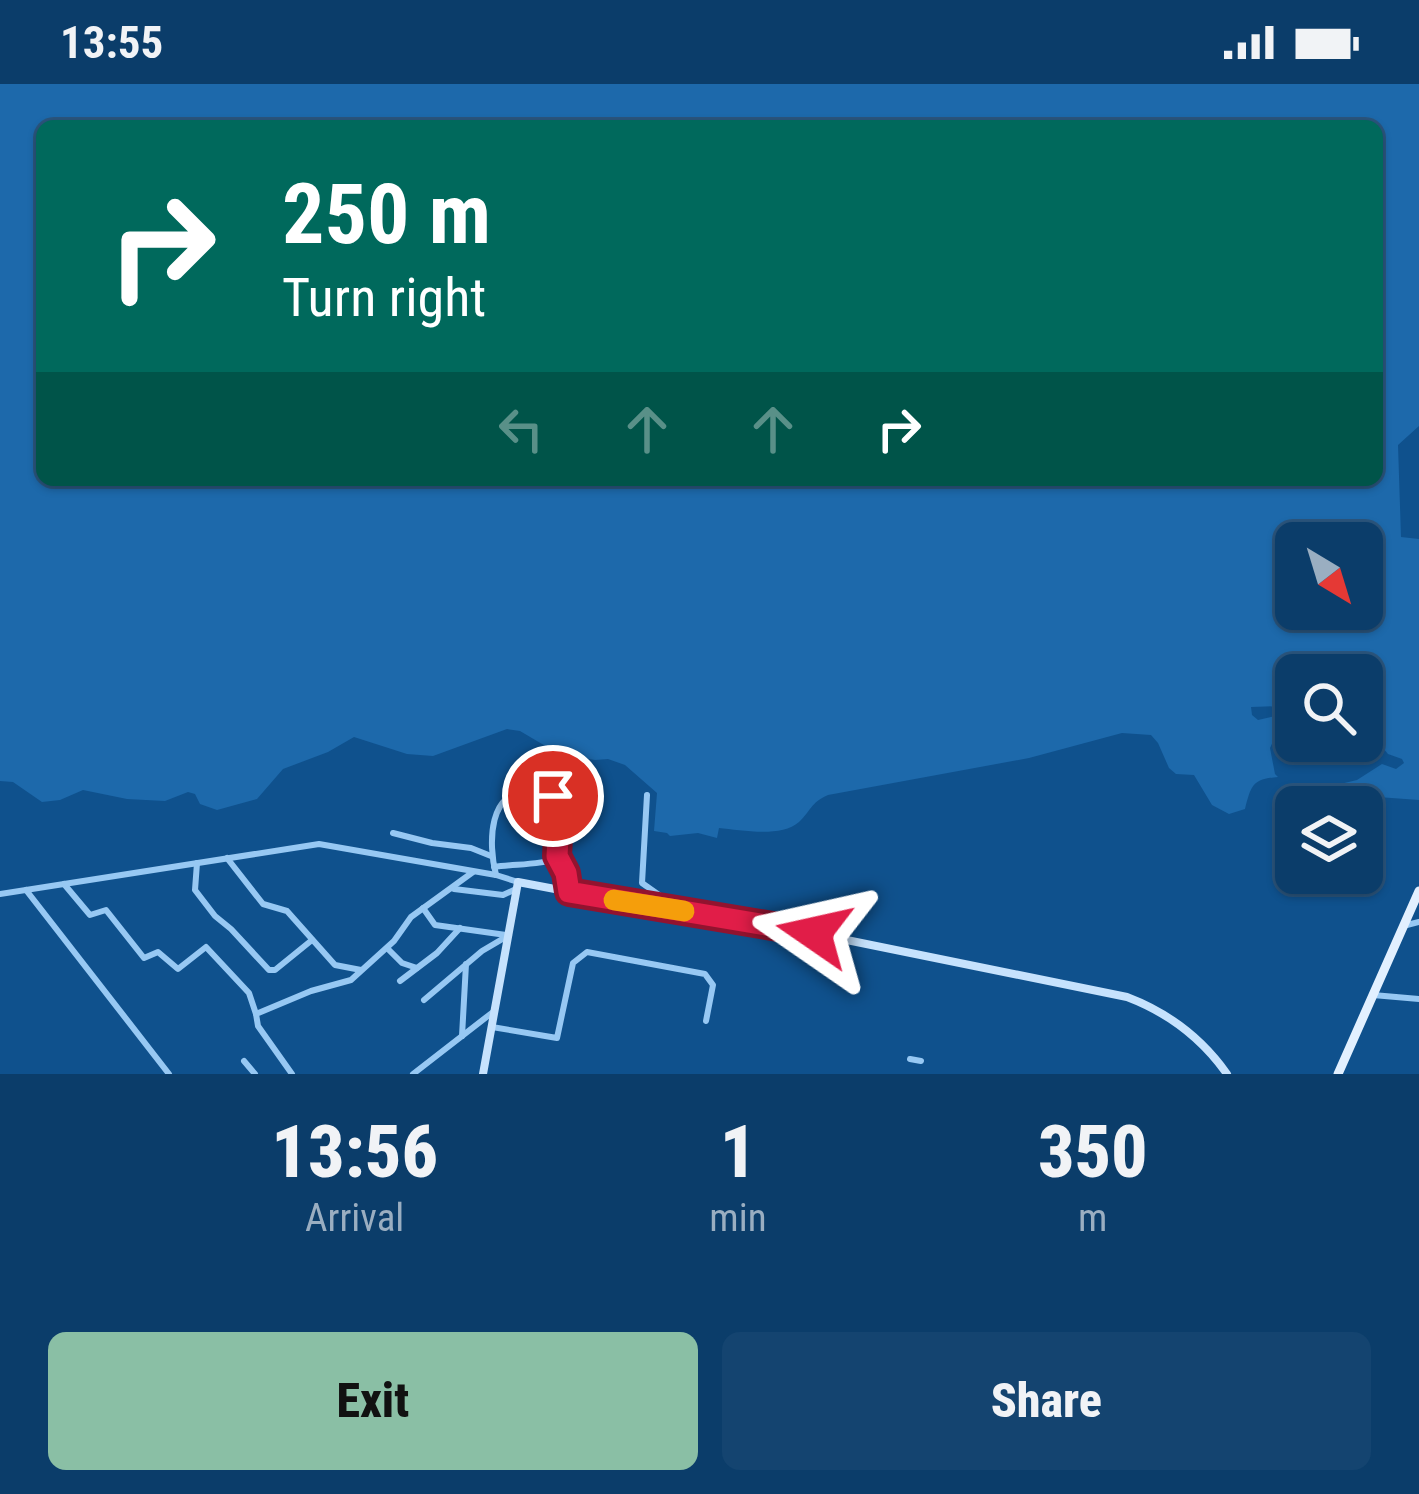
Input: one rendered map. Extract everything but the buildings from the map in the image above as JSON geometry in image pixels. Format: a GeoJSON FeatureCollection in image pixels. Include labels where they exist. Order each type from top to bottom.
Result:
{"type":"FeatureCollection","features":[{"type":"Feature","properties":{"kind":"main road"},"geometry":{"type":"LineString","coordinates":[[1338,1074],[1419,890]]}},
{"type":"Feature","properties":{"kind":"street"},"geometry":{"type":"LineString","coordinates":[[569,892],[566,873],[557,859],[558,799],[517,790],[508,794],[499,805],[491,856],[495,871],[518,885],[773,925],[1126,997],[1186,1028],[1227,1074]]}},
{"type":"Feature","properties":{"kind":"street"},"geometry":{"type":"LineString","coordinates":[[647,795],[642,883],[659,895],[664,908]]}},
{"type":"Feature","properties":{"kind":"street"},"geometry":{"type":"LineString","coordinates":[[393,832],[491,856]]}},
{"type":"Feature","properties":{"kind":"street"},"geometry":{"type":"LineString","coordinates":[[0,894],[319,844],[473,872],[557,859]]}},
{"type":"Feature","properties":{"kind":"street"},"geometry":{"type":"LineString","coordinates":[[227,858],[263,904],[287,911],[334,964],[361,970]]}},
{"type":"Feature","properties":{"kind":"street"},"geometry":{"type":"LineString","coordinates":[[197,863],[195,890],[269,970],[312,940]]}},
{"type":"Feature","properties":{"kind":"street"},"geometry":{"type":"LineString","coordinates":[[256,1014],[351,980],[387,948],[411,917],[473,872]]}},
{"type":"Feature","properties":{"kind":"street"},"geometry":{"type":"LineString","coordinates":[[64,884],[90,915],[106,910],[144,958],[158,952],[178,969],[206,947],[249,993],[258,1026],[292,1074]]}},
{"type":"Feature","properties":{"kind":"street"},"geometry":{"type":"LineString","coordinates":[[450,889],[503,896],[518,885]]}},
{"type":"Feature","properties":{"kind":"street"},"geometry":{"type":"LineString","coordinates":[[483,1074],[518,885]]}},
{"type":"Feature","properties":{"kind":"street"},"geometry":{"type":"LineString","coordinates":[[26,890],[169,1074]]}},
{"type":"Feature","properties":{"kind":"street"},"geometry":{"type":"LineString","coordinates":[[423,908],[435,925],[509,935]]}},
{"type":"Feature","properties":{"kind":"street"},"geometry":{"type":"LineString","coordinates":[[1403,926],[1419,922]]}},
{"type":"Feature","properties":{"kind":"street"},"geometry":{"type":"LineString","coordinates":[[400,981],[460,928]]}},
{"type":"Feature","properties":{"kind":"street"},"geometry":{"type":"LineString","coordinates":[[424,1000],[482,951],[509,935]]}},
{"type":"Feature","properties":{"kind":"street"},"geometry":{"type":"LineString","coordinates":[[387,948],[402,963],[417,968]]}},
{"type":"Feature","properties":{"kind":"street"},"geometry":{"type":"LineString","coordinates":[[492,1027],[557,1038],[573,963],[587,952],[705,974],[713,985],[706,1021]]}},
{"type":"Feature","properties":{"kind":"street"},"geometry":{"type":"LineString","coordinates":[[462,1036],[466,964]]}},
{"type":"Feature","properties":{"kind":"street"},"geometry":{"type":"LineString","coordinates":[[1373,995],[1419,999]]}},
{"type":"Feature","properties":{"kind":"street"},"geometry":{"type":"LineString","coordinates":[[413,1074],[495,1010]]}},
{"type":"Feature","properties":{"kind":"street"},"geometry":{"type":"LineString","coordinates":[[910,1059],[920,1061]]}},
{"type":"Feature","properties":{"kind":"street"},"geometry":{"type":"LineString","coordinates":[[244,1061],[255,1074]]}},
{"type":"Feature","properties":{"kind":"shaded area"},"geometry":{"type":"Polygon","coordinates":[[[0,84],[1419,84],[1419,426],[1398,445],[1401,537],[1419,539],[1419,800],[1383,797],[1383,786],[1332,786],[1357,780],[1382,764],[1396,769],[1404,763],[1383,748],[1383,654],[1275,654],[1275,706],[1251,707],[1258,720],[1275,716],[1270,748],[1278,777],[1258,782],[1245,809],[1229,814],[1212,805],[1194,775],[1176,774],[1169,768],[1151,735],[1122,733],[1029,758],[828,795],[791,827],[760,832],[719,828],[717,838],[654,831],[657,793],[625,765],[559,754],[520,731],[507,729],[433,756],[407,754],[354,737],[283,769],[257,799],[217,810],[200,804],[188,792],[165,801],[83,790],[42,802],[13,782],[0,781],[0,84]]]}},
{"type":"Feature","properties":{"kind":"slow traffic"},"geometry":{"type":"LineString","coordinates":[[614,900],[684,911]]}},
{"type":"Feature","properties":{"kind":"route"},"geometry":{"type":"LineString","coordinates":[[553,796],[560,801],[557,859],[566,873],[569,892],[814,933]]}}]}
